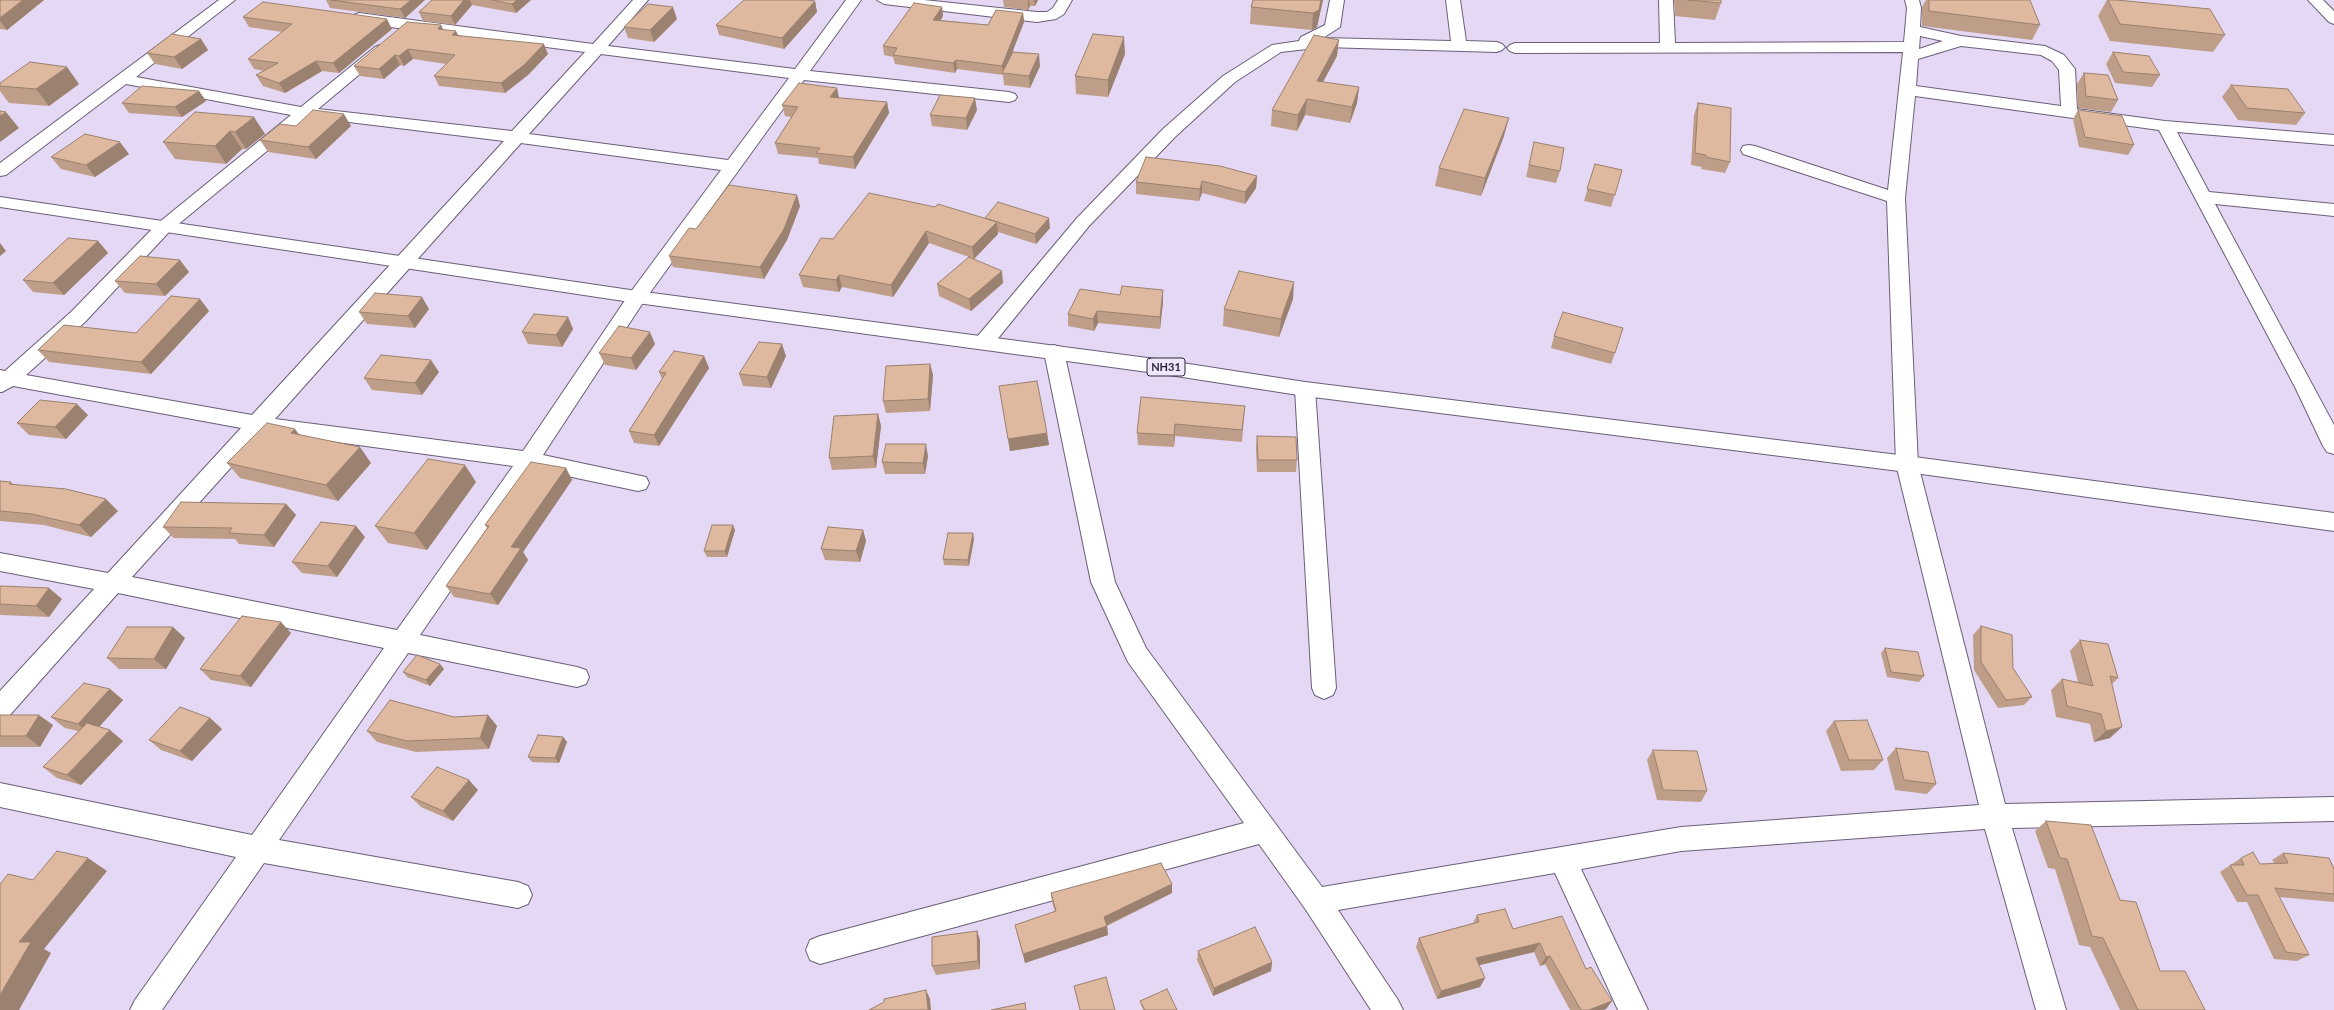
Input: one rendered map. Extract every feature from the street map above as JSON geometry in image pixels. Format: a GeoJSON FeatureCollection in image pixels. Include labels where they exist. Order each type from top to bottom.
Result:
{"type":"FeatureCollection","features":[{"type":"Feature","properties":{"kind":"main road"},"geometry":{"type":"LineString","coordinates":[[0,708],[405,263],[641,0]]}},
{"type":"Feature","properties":{"kind":"main road"},"geometry":{"type":"LineString","coordinates":[[145,1010],[402,643],[528,460],[637,297],[731,166],[801,75],[854,0]]}},
{"type":"Feature","properties":{"kind":"main road"},"geometry":{"type":"LineString","coordinates":[[884,0],[1038,17],[1051,16],[1059,11],[1065,0]]}},
{"type":"Feature","properties":{"kind":"main road"},"geometry":{"type":"LineString","coordinates":[[1298,44],[1332,27],[1337,0]]}},
{"type":"Feature","properties":{"kind":"main road"},"geometry":{"type":"LineString","coordinates":[[1453,0],[1459,46]]}},
{"type":"Feature","properties":{"kind":"main road"},"geometry":{"type":"LineString","coordinates":[[1666,0],[1668,48]]}},
{"type":"Feature","properties":{"kind":"main road"},"geometry":{"type":"LineString","coordinates":[[1912,0],[1914,8],[1908,90],[1896,198],[1907,464],[1995,816],[2051,1010]]}},
{"type":"Feature","properties":{"kind":"main road"},"geometry":{"type":"LineString","coordinates":[[2315,0],[2334,19]]}},
{"type":"Feature","properties":{"kind":"main road"},"geometry":{"type":"LineString","coordinates":[[0,171],[123,79],[221,1]]}},
{"type":"Feature","properties":{"kind":"main road"},"geometry":{"type":"LineString","coordinates":[[3,381],[78,316],[163,228],[304,112],[424,10]]}},
{"type":"Feature","properties":{"kind":"main road"},"geometry":{"type":"LineString","coordinates":[[346,16],[407,25],[598,47],[801,75],[1009,97]]}},
{"type":"Feature","properties":{"kind":"main road"},"geometry":{"type":"LineString","coordinates":[[1911,45],[1961,41]]}},
{"type":"Feature","properties":{"kind":"main road"},"geometry":{"type":"LineString","coordinates":[[1515,48],[1911,45],[1961,41],[2045,51],[2058,58],[2066,69],[2069,112]]}},
{"type":"Feature","properties":{"kind":"main road"},"geometry":{"type":"LineString","coordinates":[[984,342],[1083,222],[1169,133],[1229,79],[1277,48],[1298,44],[1324,42],[1497,48]]}},
{"type":"Feature","properties":{"kind":"main road"},"geometry":{"type":"LineString","coordinates":[[123,79],[304,112],[517,137],[731,166]]}},
{"type":"Feature","properties":{"kind":"main road"},"geometry":{"type":"LineString","coordinates":[[1908,90],[2165,126],[2334,140]]}},
{"type":"Feature","properties":{"kind":"main road"},"geometry":{"type":"LineString","coordinates":[[2165,126],[2305,387],[2334,446]]}},
{"type":"Feature","properties":{"kind":"main road"},"geometry":{"type":"LineString","coordinates":[[1749,150],[1896,198]]}},
{"type":"Feature","properties":{"kind":"main road"},"geometry":{"type":"LineString","coordinates":[[2203,197],[2334,210]]}},
{"type":"Feature","properties":{"kind":"main road","name":"NH31"},"geometry":{"type":"LineString","coordinates":[[0,202],[163,228],[637,297],[984,342],[1305,390],[1907,464],[2334,522]]}},
{"type":"Feature","properties":{"kind":"main road"},"geometry":{"type":"LineString","coordinates":[[1054,352],[1103,582],[1137,655],[1316,901],[1388,1010]]}},
{"type":"Feature","properties":{"kind":"main road"},"geometry":{"type":"LineString","coordinates":[[3,381],[259,424],[528,460],[638,483]]}},
{"type":"Feature","properties":{"kind":"main road"},"geometry":{"type":"LineString","coordinates":[[1305,390],[1324,688]]}},
{"type":"Feature","properties":{"kind":"main road"},"geometry":{"type":"LineString","coordinates":[[0,562],[114,583],[402,643],[578,677]]}},
{"type":"Feature","properties":{"kind":"main road"},"geometry":{"type":"LineString","coordinates":[[0,794],[258,849],[518,895]]}},
{"type":"Feature","properties":{"kind":"main road"},"geometry":{"type":"LineString","coordinates":[[1316,901],[1681,839],[1877,826],[1995,816],[2334,809]]}},
{"type":"Feature","properties":{"kind":"main road"},"geometry":{"type":"LineString","coordinates":[[820,950],[1264,830]]}},
{"type":"Feature","properties":{"kind":"main road"},"geometry":{"type":"LineString","coordinates":[[1562,859],[1633,1010]]}},
{"type":"Feature","properties":{"kind":"building"},"geometry":{"type":"Polygon","coordinates":[[[0,0],[23,0],[0,18],[0,0]]]}},
{"type":"Feature","properties":{"kind":"building"},"geometry":{"type":"Polygon","coordinates":[[[331,0],[411,0],[400,9],[331,0]]]}},
{"type":"Feature","properties":{"kind":"building"},"geometry":{"type":"Polygon","coordinates":[[[432,0],[464,0],[451,16],[419,12],[432,0]]]}},
{"type":"Feature","properties":{"kind":"building"},"geometry":{"type":"Polygon","coordinates":[[[492,0],[517,0],[512,4],[492,0]]]}},
{"type":"Feature","properties":{"kind":"building"},"geometry":{"type":"Polygon","coordinates":[[[744,0],[815,1],[782,38],[716,25],[744,0]]]}},
{"type":"Feature","properties":{"kind":"building"},"geometry":{"type":"Polygon","coordinates":[[[1253,0],[1321,0],[1319,10],[1313,13],[1251,7],[1253,0]]]}},
{"type":"Feature","properties":{"kind":"building"},"geometry":{"type":"Polygon","coordinates":[[[1688,0],[1721,0],[1721,3],[1688,0]]]}},
{"type":"Feature","properties":{"kind":"building"},"geometry":{"type":"Polygon","coordinates":[[[1929,0],[2030,0],[2040,25],[1929,11],[1929,0]]]}},
{"type":"Feature","properties":{"kind":"building"},"geometry":{"type":"Polygon","coordinates":[[[2108,0],[2210,9],[2225,35],[2120,24],[2108,0]]]}},
{"type":"Feature","properties":{"kind":"building"},"geometry":{"type":"Polygon","coordinates":[[[263,2],[387,19],[333,63],[316,61],[279,83],[256,75],[278,63],[248,59],[292,24],[243,17],[263,2]]]}},
{"type":"Feature","properties":{"kind":"building"},"geometry":{"type":"Polygon","coordinates":[[[914,3],[942,7],[933,20],[988,25],[996,10],[1023,13],[1002,66],[956,60],[953,63],[893,55],[897,48],[883,46],[914,3]]]}},
{"type":"Feature","properties":{"kind":"building"},"geometry":{"type":"Polygon","coordinates":[[[648,4],[673,7],[650,30],[624,27],[648,4]]]}},
{"type":"Feature","properties":{"kind":"building"},"geometry":{"type":"Polygon","coordinates":[[[407,22],[441,25],[438,29],[456,31],[452,35],[544,44],[524,65],[501,83],[434,76],[455,55],[408,49],[399,56],[395,55],[379,69],[354,66],[407,22]]]}},
{"type":"Feature","properties":{"kind":"building"},"geometry":{"type":"Polygon","coordinates":[[[172,34],[201,39],[174,57],[147,53],[172,34]]]}},
{"type":"Feature","properties":{"kind":"building"},"geometry":{"type":"Polygon","coordinates":[[[1093,34],[1124,37],[1108,80],[1075,76],[1093,34]]]}},
{"type":"Feature","properties":{"kind":"building"},"geometry":{"type":"Polygon","coordinates":[[[1314,35],[1339,40],[1317,81],[1359,87],[1352,107],[1307,99],[1298,115],[1272,110],[1314,35]]]}},
{"type":"Feature","properties":{"kind":"building"},"geometry":{"type":"Polygon","coordinates":[[[1013,52],[1039,54],[1029,76],[1002,73],[1013,52]]]}},
{"type":"Feature","properties":{"kind":"building"},"geometry":{"type":"Polygon","coordinates":[[[2113,52],[2149,56],[2160,75],[2123,72],[2113,52]]]}},
{"type":"Feature","properties":{"kind":"building"},"geometry":{"type":"Polygon","coordinates":[[[30,62],[67,67],[36,89],[0,86],[0,83],[30,62]]]}},
{"type":"Feature","properties":{"kind":"building"},"geometry":{"type":"Polygon","coordinates":[[[2084,73],[2108,75],[2118,100],[2086,96],[2084,73]]]}},
{"type":"Feature","properties":{"kind":"building"},"geometry":{"type":"Polygon","coordinates":[[[799,83],[837,88],[830,97],[887,102],[853,157],[816,153],[820,148],[775,143],[798,107],[782,105],[799,83]]]}},
{"type":"Feature","properties":{"kind":"building"},"geometry":{"type":"Polygon","coordinates":[[[2231,85],[2288,89],[2305,113],[2247,108],[2231,85]]]}},
{"type":"Feature","properties":{"kind":"building"},"geometry":{"type":"Polygon","coordinates":[[[142,86],[199,91],[175,107],[122,103],[142,86]]]}},
{"type":"Feature","properties":{"kind":"building"},"geometry":{"type":"Polygon","coordinates":[[[940,95],[975,98],[966,118],[930,115],[940,95]]]}},
{"type":"Feature","properties":{"kind":"building"},"geometry":{"type":"Polygon","coordinates":[[[1698,103],[1731,108],[1730,162],[1695,153],[1698,103]]]}},
{"type":"Feature","properties":{"kind":"building"},"geometry":{"type":"Polygon","coordinates":[[[1464,109],[1509,118],[1485,178],[1439,168],[1464,109]]]}},
{"type":"Feature","properties":{"kind":"building"},"geometry":{"type":"Polygon","coordinates":[[[313,110],[344,114],[308,147],[260,140],[280,124],[296,126],[313,110]]]}},
{"type":"Feature","properties":{"kind":"building"},"geometry":{"type":"Polygon","coordinates":[[[2078,110],[2122,116],[2134,145],[2085,137],[2078,110]]]}},
{"type":"Feature","properties":{"kind":"building"},"geometry":{"type":"Polygon","coordinates":[[[0,111],[6,112],[0,116],[0,111]]]}},
{"type":"Feature","properties":{"kind":"building"},"geometry":{"type":"Polygon","coordinates":[[[195,112],[254,117],[235,132],[230,131],[215,146],[163,142],[195,112]]]}},
{"type":"Feature","properties":{"kind":"building"},"geometry":{"type":"Polygon","coordinates":[[[85,134],[120,142],[86,165],[51,157],[85,134]]]}},
{"type":"Feature","properties":{"kind":"building"},"geometry":{"type":"Polygon","coordinates":[[[1534,142],[1564,148],[1560,171],[1529,165],[1534,142]]]}},
{"type":"Feature","properties":{"kind":"building"},"geometry":{"type":"Polygon","coordinates":[[[1146,157],[1220,166],[1257,176],[1245,192],[1202,181],[1200,189],[1136,182],[1146,157]]]}},
{"type":"Feature","properties":{"kind":"building"},"geometry":{"type":"Polygon","coordinates":[[[1595,164],[1622,170],[1615,195],[1587,189],[1595,164]]]}},
{"type":"Feature","properties":{"kind":"building"},"geometry":{"type":"Polygon","coordinates":[[[729,185],[797,195],[784,229],[760,267],[669,256],[689,228],[696,229],[729,185]]]}},
{"type":"Feature","properties":{"kind":"building"},"geometry":{"type":"Polygon","coordinates":[[[869,193],[935,207],[938,204],[997,222],[972,247],[926,231],[891,285],[839,275],[836,280],[799,275],[821,238],[833,239],[869,193]]]}},
{"type":"Feature","properties":{"kind":"building"},"geometry":{"type":"Polygon","coordinates":[[[998,202],[1049,218],[1035,234],[985,218],[998,202]]]}},
{"type":"Feature","properties":{"kind":"building"},"geometry":{"type":"Polygon","coordinates":[[[68,238],[98,241],[53,283],[23,280],[68,238]]]}},
{"type":"Feature","properties":{"kind":"building"},"geometry":{"type":"Polygon","coordinates":[[[140,256],[180,260],[156,284],[115,281],[140,256]]]}},
{"type":"Feature","properties":{"kind":"building"},"geometry":{"type":"Polygon","coordinates":[[[969,257],[1002,271],[969,299],[937,284],[969,257]]]}},
{"type":"Feature","properties":{"kind":"building"},"geometry":{"type":"Polygon","coordinates":[[[1239,271],[1294,282],[1281,319],[1224,309],[1239,271]]]}},
{"type":"Feature","properties":{"kind":"building"},"geometry":{"type":"Polygon","coordinates":[[[1122,286],[1163,290],[1160,317],[1097,311],[1093,319],[1068,314],[1080,289],[1120,295],[1122,286]]]}},
{"type":"Feature","properties":{"kind":"building"},"geometry":{"type":"Polygon","coordinates":[[[375,293],[422,297],[408,316],[359,312],[375,293]]]}},
{"type":"Feature","properties":{"kind":"building"},"geometry":{"type":"Polygon","coordinates":[[[171,296],[200,299],[141,362],[38,350],[64,325],[136,333],[171,296]]]}},
{"type":"Feature","properties":{"kind":"building"},"geometry":{"type":"Polygon","coordinates":[[[1563,312],[1623,328],[1615,353],[1554,336],[1563,312]]]}},
{"type":"Feature","properties":{"kind":"building"},"geometry":{"type":"Polygon","coordinates":[[[534,314],[568,317],[556,335],[522,332],[534,314]]]}},
{"type":"Feature","properties":{"kind":"building"},"geometry":{"type":"Polygon","coordinates":[[[619,326],[650,332],[631,358],[599,353],[619,326]]]}},
{"type":"Feature","properties":{"kind":"building"},"geometry":{"type":"Polygon","coordinates":[[[759,342],[782,344],[767,377],[739,374],[759,342]]]}},
{"type":"Feature","properties":{"kind":"building"},"geometry":{"type":"Polygon","coordinates":[[[674,351],[704,356],[654,435],[629,431],[666,373],[659,372],[674,351]]]}},
{"type":"Feature","properties":{"kind":"building"},"geometry":{"type":"Polygon","coordinates":[[[381,355],[431,360],[415,383],[364,378],[381,355]]]}},
{"type":"Feature","properties":{"kind":"building"},"geometry":{"type":"Polygon","coordinates":[[[930,364],[928,399],[883,401],[886,366],[930,364]]]}},
{"type":"Feature","properties":{"kind":"building"},"geometry":{"type":"Polygon","coordinates":[[[1037,381],[1047,433],[1008,439],[999,386],[1037,381]]]}},
{"type":"Feature","properties":{"kind":"building"},"geometry":{"type":"Polygon","coordinates":[[[1141,397],[1245,406],[1242,430],[1175,424],[1174,435],[1137,433],[1141,397]]]}},
{"type":"Feature","properties":{"kind":"building"},"geometry":{"type":"Polygon","coordinates":[[[40,400],[77,404],[55,427],[17,423],[40,400]]]}},
{"type":"Feature","properties":{"kind":"building"},"geometry":{"type":"Polygon","coordinates":[[[878,414],[873,456],[829,458],[834,416],[878,414]]]}},
{"type":"Feature","properties":{"kind":"building"},"geometry":{"type":"Polygon","coordinates":[[[267,423],[295,429],[291,433],[360,447],[326,485],[227,463],[267,423]]]}},
{"type":"Feature","properties":{"kind":"building"},"geometry":{"type":"Polygon","coordinates":[[[1257,436],[1296,437],[1297,460],[1258,460],[1257,436]]]}},
{"type":"Feature","properties":{"kind":"building"},"geometry":{"type":"Polygon","coordinates":[[[886,444],[926,444],[923,463],[882,462],[886,444]]]}},
{"type":"Feature","properties":{"kind":"building"},"geometry":{"type":"Polygon","coordinates":[[[428,459],[465,465],[414,533],[375,526],[428,459]]]}},
{"type":"Feature","properties":{"kind":"building"},"geometry":{"type":"Polygon","coordinates":[[[531,462],[566,468],[511,547],[521,548],[490,594],[446,586],[489,526],[485,525],[531,462]]]}},
{"type":"Feature","properties":{"kind":"building"},"geometry":{"type":"Polygon","coordinates":[[[0,481],[11,482],[9,484],[66,489],[106,499],[79,525],[32,514],[0,511],[0,481]]]}},
{"type":"Feature","properties":{"kind":"building"},"geometry":{"type":"Polygon","coordinates":[[[181,502],[286,504],[264,535],[229,533],[232,528],[163,527],[181,502]]]}},
{"type":"Feature","properties":{"kind":"building"},"geometry":{"type":"Polygon","coordinates":[[[321,522],[356,526],[328,566],[292,562],[321,522]]]}},
{"type":"Feature","properties":{"kind":"building"},"geometry":{"type":"Polygon","coordinates":[[[712,525],[733,525],[725,551],[704,551],[712,525]]]}},
{"type":"Feature","properties":{"kind":"building"},"geometry":{"type":"Polygon","coordinates":[[[828,527],[863,530],[856,551],[821,549],[828,527]]]}},
{"type":"Feature","properties":{"kind":"building"},"geometry":{"type":"Polygon","coordinates":[[[948,533],[973,533],[968,560],[943,559],[948,533]]]}},
{"type":"Feature","properties":{"kind":"building"},"geometry":{"type":"Polygon","coordinates":[[[1,586],[49,588],[36,606],[0,604],[1,586]]]}},
{"type":"Feature","properties":{"kind":"building"},"geometry":{"type":"Polygon","coordinates":[[[242,616],[281,622],[240,676],[200,669],[242,616]]]}},
{"type":"Feature","properties":{"kind":"building"},"geometry":{"type":"Polygon","coordinates":[[[1981,626],[2012,635],[2013,668],[2032,697],[2006,700],[1981,662],[1981,626]]]}},
{"type":"Feature","properties":{"kind":"building"},"geometry":{"type":"Polygon","coordinates":[[[127,627],[173,627],[154,659],[107,658],[127,627]]]}},
{"type":"Feature","properties":{"kind":"building"},"geometry":{"type":"Polygon","coordinates":[[[2080,640],[2108,644],[2118,678],[2110,676],[2122,727],[2106,731],[2101,714],[2067,706],[2062,679],[2093,686],[2080,640]]]}},
{"type":"Feature","properties":{"kind":"building"},"geometry":{"type":"Polygon","coordinates":[[[1885,648],[1918,652],[1924,676],[1891,672],[1885,648]]]}},
{"type":"Feature","properties":{"kind":"building"},"geometry":{"type":"Polygon","coordinates":[[[417,655],[440,664],[426,680],[403,672],[417,655]]]}},
{"type":"Feature","properties":{"kind":"building"},"geometry":{"type":"Polygon","coordinates":[[[84,683],[110,689],[78,724],[51,717],[84,683]]]}},
{"type":"Feature","properties":{"kind":"building"},"geometry":{"type":"Polygon","coordinates":[[[390,700],[454,717],[488,715],[480,738],[407,741],[367,731],[390,700]]]}},
{"type":"Feature","properties":{"kind":"building"},"geometry":{"type":"Polygon","coordinates":[[[180,707],[210,718],[180,751],[149,740],[180,707]]]}},
{"type":"Feature","properties":{"kind":"building"},"geometry":{"type":"Polygon","coordinates":[[[0,715],[39,715],[26,736],[0,736],[0,715]]]}},
{"type":"Feature","properties":{"kind":"building"},"geometry":{"type":"Polygon","coordinates":[[[1867,720],[1883,760],[1849,760],[1834,721],[1867,720]]]}},
{"type":"Feature","properties":{"kind":"building"},"geometry":{"type":"Polygon","coordinates":[[[87,723],[110,730],[67,775],[43,767],[87,723]]]}},
{"type":"Feature","properties":{"kind":"building"},"geometry":{"type":"Polygon","coordinates":[[[538,735],[563,737],[555,758],[528,757],[538,735]]]}},
{"type":"Feature","properties":{"kind":"building"},"geometry":{"type":"Polygon","coordinates":[[[1896,748],[1928,752],[1936,784],[1904,780],[1896,748]]]}},
{"type":"Feature","properties":{"kind":"building"},"geometry":{"type":"Polygon","coordinates":[[[1653,750],[1697,751],[1707,791],[1663,790],[1653,750]]]}},
{"type":"Feature","properties":{"kind":"building"},"geometry":{"type":"Polygon","coordinates":[[[437,767],[469,780],[443,811],[411,797],[437,767]]]}},
{"type":"Feature","properties":{"kind":"building"},"geometry":{"type":"Polygon","coordinates":[[[2046,821],[2091,825],[2120,900],[2136,902],[2160,971],[2185,971],[2205,1010],[2138,1010],[2103,938],[2092,936],[2067,859],[2060,858],[2046,821]]]}},
{"type":"Feature","properties":{"kind":"building"},"geometry":{"type":"Polygon","coordinates":[[[57,851],[88,858],[19,942],[31,942],[0,995],[0,884],[8,874],[33,880],[57,851]]]}},
{"type":"Feature","properties":{"kind":"building"},"geometry":{"type":"Polygon","coordinates":[[[2253,852],[2260,864],[2288,863],[2283,853],[2329,858],[2334,869],[2334,894],[2275,888],[2309,955],[2286,952],[2258,895],[2247,895],[2230,865],[2244,865],[2241,858],[2253,852]]]}},
{"type":"Feature","properties":{"kind":"building"},"geometry":{"type":"Polygon","coordinates":[[[1161,863],[1172,884],[1104,917],[1107,926],[1023,954],[1015,925],[1056,911],[1051,893],[1161,863]]]}},
{"type":"Feature","properties":{"kind":"building"},"geometry":{"type":"Polygon","coordinates":[[[1505,909],[1513,929],[1562,916],[1586,969],[1591,967],[1612,1001],[1589,1010],[1581,1010],[1550,956],[1546,957],[1540,943],[1476,958],[1485,978],[1441,991],[1419,938],[1479,922],[1477,915],[1505,909]]]}},
{"type":"Feature","properties":{"kind":"building"},"geometry":{"type":"Polygon","coordinates":[[[1255,927],[1272,962],[1214,988],[1198,951],[1255,927]]]}},
{"type":"Feature","properties":{"kind":"building"},"geometry":{"type":"Polygon","coordinates":[[[977,931],[978,961],[932,966],[932,937],[977,931]]]}},
{"type":"Feature","properties":{"kind":"building"},"geometry":{"type":"Polygon","coordinates":[[[1106,977],[1115,1010],[1080,1010],[1074,986],[1106,977]]]}},
{"type":"Feature","properties":{"kind":"building"},"geometry":{"type":"Polygon","coordinates":[[[1167,989],[1177,1010],[1145,1010],[1140,1001],[1167,989]]]}},
{"type":"Feature","properties":{"kind":"building"},"geometry":{"type":"Polygon","coordinates":[[[926,990],[928,1010],[869,1010],[884,1002],[884,999],[926,990]]]}},
{"type":"Feature","properties":{"kind":"building"},"geometry":{"type":"Polygon","coordinates":[[[1025,1003],[1026,1010],[991,1010],[1025,1003]]]}}]}
